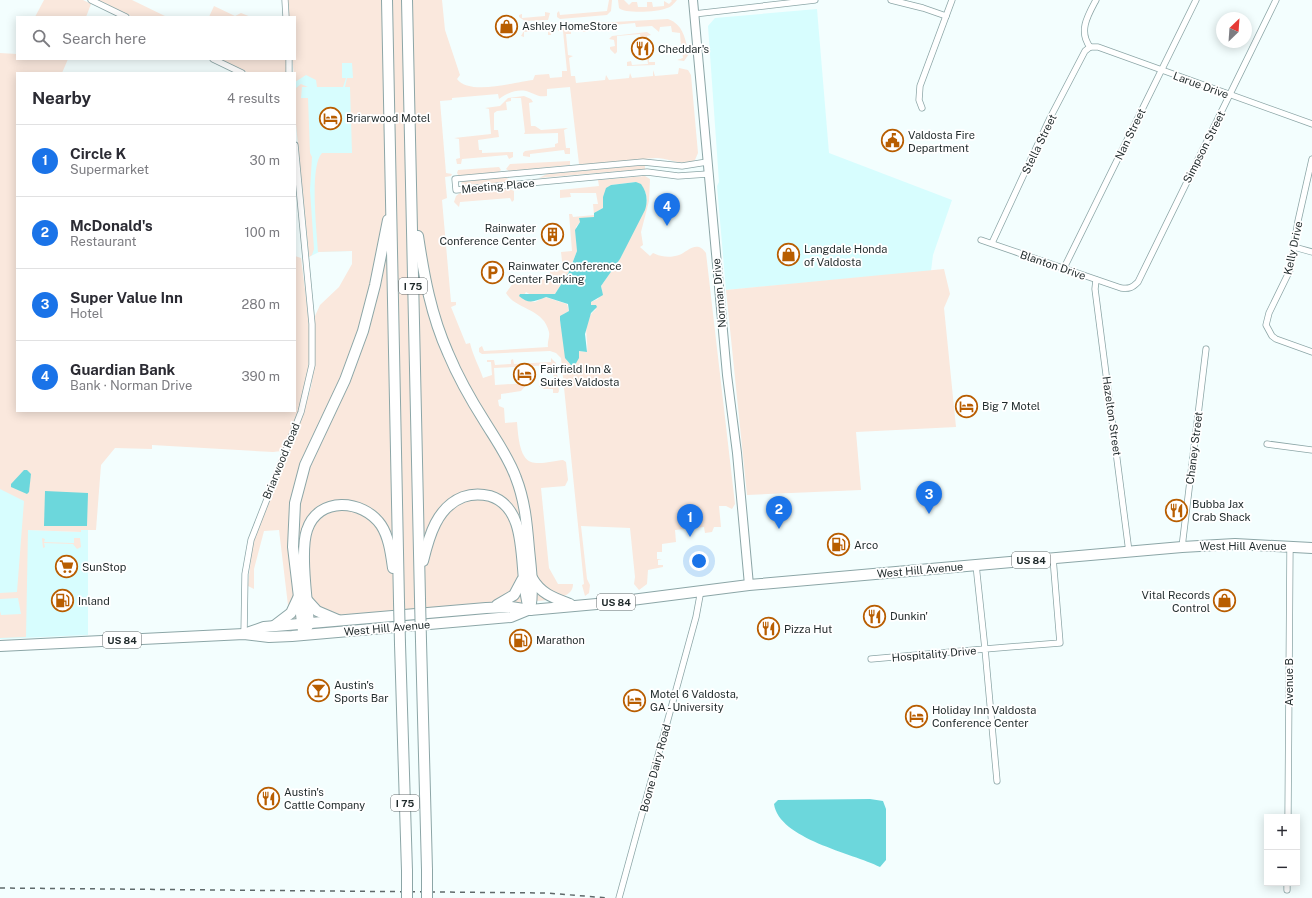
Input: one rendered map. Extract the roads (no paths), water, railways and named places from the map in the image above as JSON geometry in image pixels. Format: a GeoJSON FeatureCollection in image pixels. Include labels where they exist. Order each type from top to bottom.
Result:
{"type":"FeatureCollection","features":[{"type":"Feature","properties":{"kind":"highway","name":"I 75"},"geometry":{"type":"LineString","coordinates":[[387,0],[399,602],[407,898]]}},
{"type":"Feature","properties":{"kind":"highway","name":"I 75"},"geometry":{"type":"LineString","coordinates":[[407,0],[427,898]]}},
{"type":"Feature","properties":{"kind":"highway"},"geometry":{"type":"LineString","coordinates":[[412,187],[423,273],[434,318],[447,351],[462,382],[506,456],[516,477],[526,511],[527,578],[510,599],[486,608]]}},
{"type":"Feature","properties":{"kind":"highway"},"geometry":{"type":"LineString","coordinates":[[304,635],[305,624],[303,598],[293,525],[298,488],[310,453],[348,374],[363,331],[380,264],[392,198]]}},
{"type":"Feature","properties":{"kind":"highway"},"geometry":{"type":"LineString","coordinates":[[420,573],[430,536],[439,516],[445,509],[458,499],[480,494],[492,497],[501,502],[514,516],[532,598],[530,610]]}},
{"type":"Feature","properties":{"kind":"highway"},"geometry":{"type":"LineString","coordinates":[[272,627],[291,613],[303,598],[304,546],[306,531],[312,520],[321,512],[332,506],[344,504],[363,508],[372,514],[381,525],[388,540],[399,602]]}},
{"type":"Feature","properties":{"kind":"highway","name":"West Hill Avenue"},"geometry":{"type":"LineString","coordinates":[[0,646],[244,634],[269,637],[304,635],[511,616],[530,610],[749,585],[1053,558],[1235,544],[1312,548]]}},
{"type":"Feature","properties":{"kind":"highway"},"geometry":{"type":"LineString","coordinates":[[527,578],[544,593],[574,606]]}},
{"type":"Feature","properties":{"kind":"highway"},"geometry":{"type":"LineString","coordinates":[[303,598],[317,611],[334,619],[344,621]]}},
{"type":"Feature","properties":{"kind":"highway","name":"West Hill Avenue"},"geometry":{"type":"LineString","coordinates":[[244,634],[272,627],[486,608],[512,607],[530,610]]}},
{"type":"Feature","properties":{"kind":"street"},"geometry":{"type":"LineString","coordinates":[[91,0],[124,16]]}},
{"type":"Feature","properties":{"kind":"street"},"geometry":{"type":"LineString","coordinates":[[285,0],[286,16]]}},
{"type":"Feature","properties":{"kind":"street","name":"Norman Drive"},"geometry":{"type":"LineString","coordinates":[[693,0],[708,174],[749,585]]}},
{"type":"Feature","properties":{"kind":"street"},"geometry":{"type":"LineString","coordinates":[[694,14],[774,2],[815,0]]}},
{"type":"Feature","properties":{"kind":"street"},"geometry":{"type":"LineString","coordinates":[[891,0],[923,8],[946,16]]}},
{"type":"Feature","properties":{"kind":"street"},"geometry":{"type":"LineString","coordinates":[[922,108],[919,100],[920,86],[952,0]]}},
{"type":"Feature","properties":{"kind":"street"},"geometry":{"type":"LineString","coordinates":[[1090,47],[1085,40],[1084,31],[1085,24],[1096,0]]}},
{"type":"Feature","properties":{"kind":"street","name":"Nan Street"},"geometry":{"type":"LineString","coordinates":[[1064,268],[1196,0]]}},
{"type":"Feature","properties":{"kind":"street","name":"Simpson Street"},"geometry":{"type":"LineString","coordinates":[[1126,288],[1134,286],[1138,282],[1276,0]]}},
{"type":"Feature","properties":{"kind":"street","name":"Larue Drive"},"geometry":{"type":"LineString","coordinates":[[1090,47],[1098,48],[1312,124]]}},
{"type":"Feature","properties":{"kind":"street","name":"Stella Street"},"geometry":{"type":"LineString","coordinates":[[992,243],[1050,118],[1085,51],[1090,47]]}},
{"type":"Feature","properties":{"kind":"street"},"geometry":{"type":"LineString","coordinates":[[215,60],[240,72]]}},
{"type":"Feature","properties":{"kind":"street"},"geometry":{"type":"LineString","coordinates":[[289,60],[289,72]]}},
{"type":"Feature","properties":{"kind":"street","name":"Briarwood Road"},"geometry":{"type":"LineString","coordinates":[[244,634],[245,574],[251,540],[301,412],[312,365],[312,324],[296,156]]}},
{"type":"Feature","properties":{"kind":"street","name":"Kelly Drive"},"geometry":{"type":"LineString","coordinates":[[1312,159],[1289,274],[1269,313],[1266,325],[1272,336],[1276,339],[1312,352]]}},
{"type":"Feature","properties":{"kind":"street","name":"Meeting Place"},"geometry":{"type":"LineString","coordinates":[[707,162],[682,166],[643,162],[455,179],[456,190],[648,172],[678,176],[708,174]]}},
{"type":"Feature","properties":{"kind":"street","name":"Blanton Drive"},"geometry":{"type":"LineString","coordinates":[[981,240],[1096,280],[1126,288]]}},
{"type":"Feature","properties":{"kind":"street"},"geometry":{"type":"LineString","coordinates":[[1294,247],[1312,252]]}},
{"type":"Feature","properties":{"kind":"street","name":"Hazelton Street"},"geometry":{"type":"LineString","coordinates":[[1096,280],[1095,289],[1129,552]]}},
{"type":"Feature","properties":{"kind":"street","name":"Chaney Street"},"geometry":{"type":"LineString","coordinates":[[1182,547],[1206,349]]}},
{"type":"Feature","properties":{"kind":"street"},"geometry":{"type":"LineString","coordinates":[[1267,444],[1312,450]]}},
{"type":"Feature","properties":{"kind":"street","name":"Avenue B"},"geometry":{"type":"LineString","coordinates":[[1288,814],[1290,546]]}},
{"type":"Feature","properties":{"kind":"street"},"geometry":{"type":"LineString","coordinates":[[997,781],[985,649],[1060,643],[1053,558]]}},
{"type":"Feature","properties":{"kind":"street","name":"Hospitality Drive"},"geometry":{"type":"LineString","coordinates":[[871,659],[985,649],[976,565]]}},
{"type":"Feature","properties":{"kind":"street","name":"Boone Dairy Road"},"geometry":{"type":"LineString","coordinates":[[618,898],[696,617],[701,590]]}},
{"type":"Feature","properties":{"kind":"water"},"geometry":{"type":"Polygon","coordinates":[[[636,182],[641,184],[646,193],[647,200],[645,210],[620,259],[601,286],[603,295],[591,302],[591,305],[596,305],[597,307],[591,313],[585,334],[587,352],[579,351],[579,358],[575,365],[571,365],[565,358],[560,320],[560,316],[569,311],[568,304],[546,297],[535,301],[526,301],[519,296],[520,294],[555,294],[569,272],[577,251],[575,230],[580,222],[579,218],[594,217],[594,213],[603,208],[603,197],[606,188],[611,185],[636,182]]]}},
{"type":"Feature","properties":{"kind":"water"},"geometry":{"type":"Polygon","coordinates":[[[24,470],[27,470],[31,474],[29,492],[27,494],[11,487],[11,484],[24,470]]]}},
{"type":"Feature","properties":{"kind":"water"},"geometry":{"type":"Polygon","coordinates":[[[45,491],[88,493],[87,526],[44,526],[45,491]]]}},
{"type":"Feature","properties":{"kind":"water"},"geometry":{"type":"Polygon","coordinates":[[[870,799],[883,801],[886,809],[886,860],[880,867],[802,836],[789,827],[779,816],[774,804],[778,800],[870,799]]]}},
{"type":"Feature","properties":{"kind":"railway"},"geometry":{"type":"LineString","coordinates":[[0,888],[547,893],[608,898]]}},
{"type":"Feature","properties":{"kind":"place","name":"Ashley HomeStore"},"geometry":{"type":"Point","coordinates":[507,26]}},
{"type":"Feature","properties":{"kind":"place","name":"Cheddar's"},"geometry":{"type":"Point","coordinates":[642,49]}},
{"type":"Feature","properties":{"kind":"place","name":"Briarwood Motel"},"geometry":{"type":"Point","coordinates":[331,118]}},
{"type":"Feature","properties":{"kind":"place","name":"Valdosta Fire Department"},"geometry":{"type":"Point","coordinates":[892,141]}},
{"type":"Feature","properties":{"kind":"place","name":"Guardian Bank"},"geometry":{"type":"Point","coordinates":[667,226]}},
{"type":"Feature","properties":{"kind":"place","name":"Rainwater Conference Center"},"geometry":{"type":"Point","coordinates":[552,234]}},
{"type":"Feature","properties":{"kind":"place","name":"Langdale Honda of Valdosta"},"geometry":{"type":"Point","coordinates":[789,255]}},
{"type":"Feature","properties":{"kind":"place","name":"Rainwater Conference Center Parking"},"geometry":{"type":"Point","coordinates":[492,272]}},
{"type":"Feature","properties":{"kind":"place","name":"Fairfield Inn & Suites Valdosta"},"geometry":{"type":"Point","coordinates":[524,375]}},
{"type":"Feature","properties":{"kind":"place","name":"Big 7 Motel"},"geometry":{"type":"Point","coordinates":[967,406]}},
{"type":"Feature","properties":{"kind":"place","name":"Bubba Jax Crab Shack"},"geometry":{"type":"Point","coordinates":[1176,510]}},
{"type":"Feature","properties":{"kind":"place","name":"Super Value Inn"},"geometry":{"type":"Point","coordinates":[929,514]}},
{"type":"Feature","properties":{"kind":"place","name":"McDonald's"},"geometry":{"type":"Point","coordinates":[779,529]}},
{"type":"Feature","properties":{"kind":"place","name":"Circle K"},"geometry":{"type":"Point","coordinates":[690,537]}},
{"type":"Feature","properties":{"kind":"place","name":"Arco"},"geometry":{"type":"Point","coordinates":[839,545]}},
{"type":"Feature","properties":{"kind":"place","name":"SunStop"},"geometry":{"type":"Point","coordinates":[67,567]}},
{"type":"Feature","properties":{"kind":"place","name":"Inland"},"geometry":{"type":"Point","coordinates":[62,601]}},
{"type":"Feature","properties":{"kind":"place","name":"Vital Records Control"},"geometry":{"type":"Point","coordinates":[1225,601]}},
{"type":"Feature","properties":{"kind":"place","name":"Dunkin'"},"geometry":{"type":"Point","coordinates":[874,616]}},
{"type":"Feature","properties":{"kind":"place","name":"Pizza Hut"},"geometry":{"type":"Point","coordinates":[769,629]}},
{"type":"Feature","properties":{"kind":"place","name":"Marathon"},"geometry":{"type":"Point","coordinates":[520,640]}},
{"type":"Feature","properties":{"kind":"place","name":"Austin's Sports Bar"},"geometry":{"type":"Point","coordinates":[319,691]}},
{"type":"Feature","properties":{"kind":"place","name":"Motel 6 Valdosta, GA - University"},"geometry":{"type":"Point","coordinates":[635,700]}},
{"type":"Feature","properties":{"kind":"place","name":"Holiday Inn Valdosta Conference Center"},"geometry":{"type":"Point","coordinates":[917,716]}},
{"type":"Feature","properties":{"kind":"place","name":"Austin's Cattle Company"},"geometry":{"type":"Point","coordinates":[268,798]}}]}
